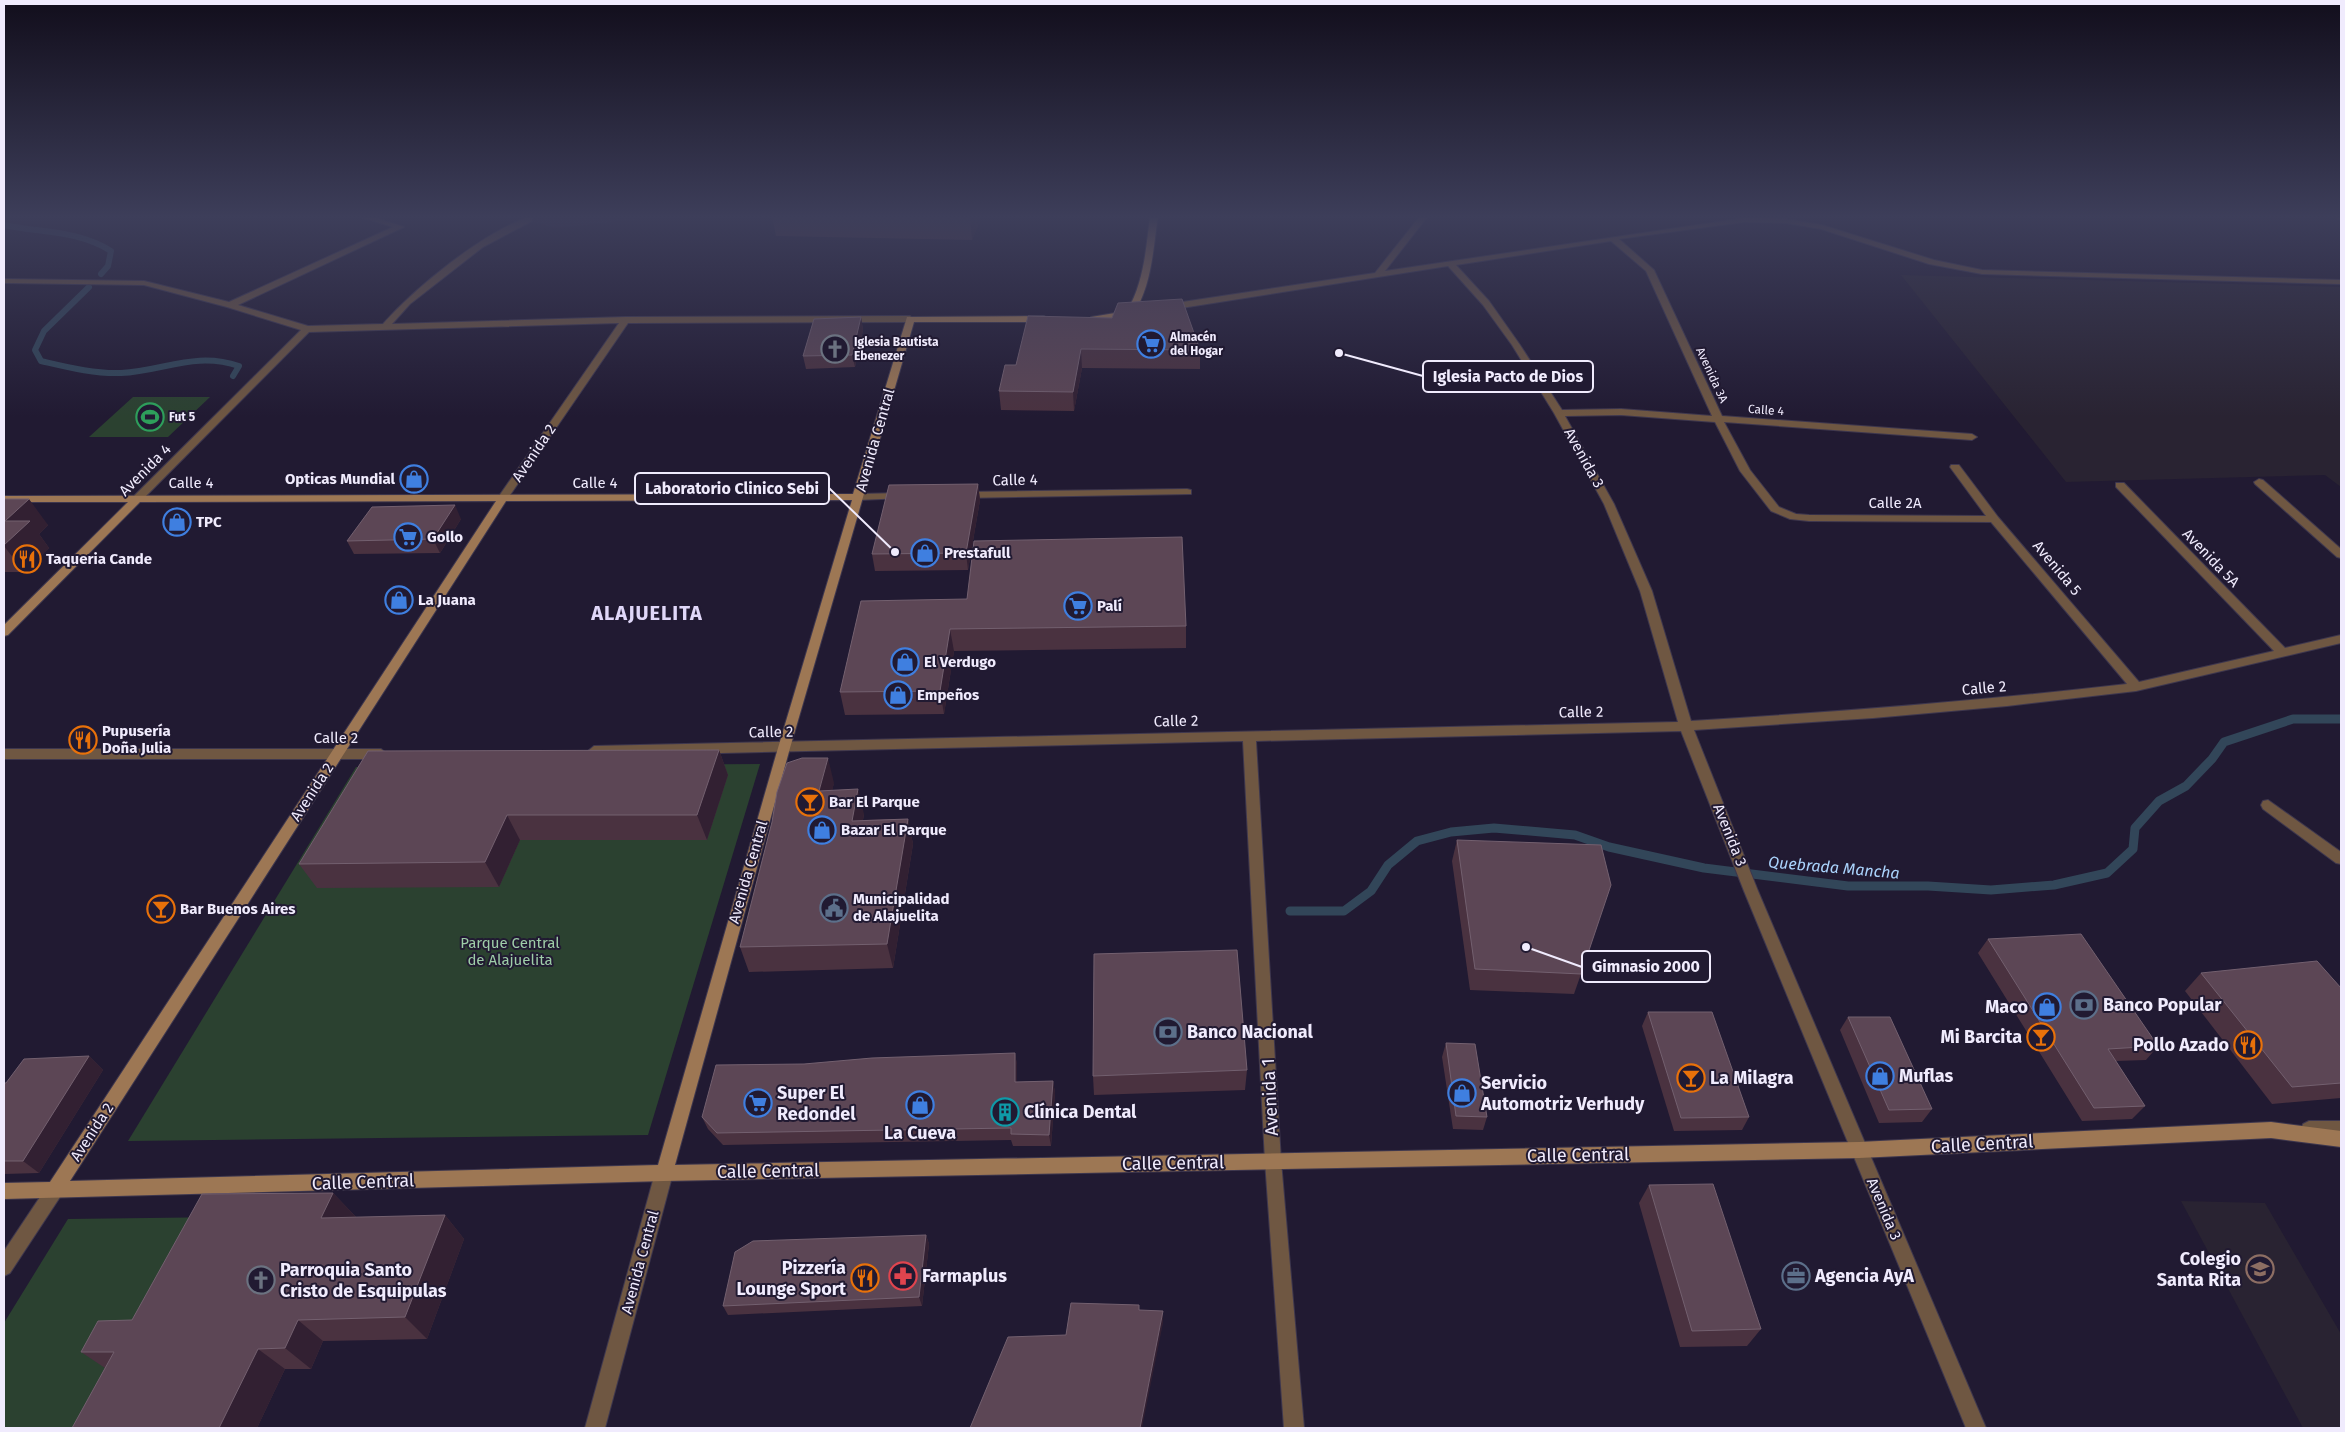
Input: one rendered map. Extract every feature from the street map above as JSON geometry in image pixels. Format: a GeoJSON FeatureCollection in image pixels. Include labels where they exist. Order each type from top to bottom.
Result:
{"type":"FeatureCollection","features":[{"type":"Feature","properties":{"kind":"street"},"geometry":{"type":"LineString","coordinates":[[132,283],[144,283],[230,305],[307,329],[625,320],[1049,319]]}},
{"type":"Feature","properties":{"kind":"street"},"geometry":{"type":"LineString","coordinates":[[230,305],[278,283]]}},
{"type":"Feature","properties":{"kind":"street"},"geometry":{"type":"LineString","coordinates":[[386,326],[407,302],[432,283]]}},
{"type":"Feature","properties":{"kind":"street"},"geometry":{"type":"LineString","coordinates":[[1130,313],[1144,283]]}},
{"type":"Feature","properties":{"kind":"street"},"geometry":{"type":"LineString","coordinates":[[1159,309],[1323,283]]}},
{"type":"Feature","properties":{"kind":"street","name":"Avenida 3"},"geometry":{"type":"LineString","coordinates":[[1468,283],[1486,303],[1558,413],[1609,504],[1646,591],[1686,726],[1751,891],[1976,1428]]}},
{"type":"Feature","properties":{"kind":"street","name":"Avenida 3A"},"geometry":{"type":"LineString","coordinates":[[1656,283],[1718,419],[1746,471],[1765,498],[1775,508],[1794,517]]}},
{"type":"Feature","properties":{"kind":"street"},"geometry":{"type":"LineString","coordinates":[[1089,320],[1139,312]]}},
{"type":"Feature","properties":{"kind":"street","name":"Avenida Central"},"geometry":{"type":"LineString","coordinates":[[595,1428],[664,1173],[784,748],[910,319]]}},
{"type":"Feature","properties":{"kind":"street","name":"Avenida 2"},"geometry":{"type":"LineString","coordinates":[[4,1267],[502,498],[625,320]]}},
{"type":"Feature","properties":{"kind":"street","name":"Avenida 4"},"geometry":{"type":"LineString","coordinates":[[4,632],[307,329]]}},
{"type":"Feature","properties":{"kind":"street","name":"Calle 4"},"geometry":{"type":"LineString","coordinates":[[1558,413],[1621,412],[1972,437]]}},
{"type":"Feature","properties":{"kind":"street","name":"Avenida 5"},"geometry":{"type":"LineString","coordinates":[[1956,467],[1994,519],[2136,687]]}},
{"type":"Feature","properties":{"kind":"street"},"geometry":{"type":"LineString","coordinates":[[2259,482],[2341,555]]}},
{"type":"Feature","properties":{"kind":"street","name":"Avenida 5A"},"geometry":{"type":"LineString","coordinates":[[2120,485],[2282,652]]}},
{"type":"Feature","properties":{"kind":"street","name":"Calle 4"},"geometry":{"type":"LineString","coordinates":[[948,496],[1187,492]]}},
{"type":"Feature","properties":{"kind":"street","name":"Calle 4"},"geometry":{"type":"LineString","coordinates":[[4,499],[918,496]]}},
{"type":"Feature","properties":{"kind":"street","name":"Calle 2A"},"geometry":{"type":"LineString","coordinates":[[1794,517],[1994,519]]}},
{"type":"Feature","properties":{"kind":"street","name":"Calle 2"},"geometry":{"type":"LineString","coordinates":[[585,751],[784,748],[1686,726],[1873,714],[2007,702],[2136,687],[2341,639]]}},
{"type":"Feature","properties":{"kind":"street","name":"Avenida 1"},"geometry":{"type":"LineString","coordinates":[[1249,736],[1273,1161],[1294,1428]]}},
{"type":"Feature","properties":{"kind":"street","name":"Calle 2"},"geometry":{"type":"LineString","coordinates":[[4,754],[396,754]]}},
{"type":"Feature","properties":{"kind":"street"},"geometry":{"type":"LineString","coordinates":[[2268,805],[2341,859]]}},
{"type":"Feature","properties":{"kind":"street","name":"Calle Central"},"geometry":{"type":"LineString","coordinates":[[4,1191],[664,1173],[1859,1150],[2271,1130],[2341,1129]]}},
{"type":"Feature","properties":{"kind":"street"},"geometry":{"type":"LineString","coordinates":[[2271,1130],[2341,1139]]}},
{"type":"Feature","properties":{"kind":"shaded area"},"geometry":{"type":"Polygon","coordinates":[[[1907,283],[2188,283],[2341,287],[2341,487],[2325,475],[2066,482],[1907,283]]]}},
{"type":"Feature","properties":{"kind":"shaded area","name":"Colegio Santa Rita"},"geometry":{"type":"Polygon","coordinates":[[[2181,1201],[2265,1203],[2341,1334],[2341,1428],[2303,1428],[2181,1201]]]}},
{"type":"Feature","properties":{"kind":"green space","name":"Fut 5"},"geometry":{"type":"Polygon","coordinates":[[[133,397],[210,397],[168,437],[89,437],[133,397]]]}},
{"type":"Feature","properties":{"kind":"green space","name":"Parque Central de Alajuelita"},"geometry":{"type":"Polygon","coordinates":[[[760,764],[648,1135],[128,1141],[356,767],[760,764]]]}},
{"type":"Feature","properties":{"kind":"green space"},"geometry":{"type":"Polygon","coordinates":[[[228,1217],[115,1428],[4,1428],[4,1323],[68,1219],[228,1217]]]}},
{"type":"Feature","properties":{"kind":"building"},"geometry":{"type":"Polygon","coordinates":[[[1182,299],[1200,350],[1081,349],[1073,392],[999,391],[1005,365],[1016,365],[1028,316],[1112,318],[1118,303],[1182,299]]]}},
{"type":"Feature","properties":{"kind":"building"},"geometry":{"type":"Polygon","coordinates":[[[861,317],[852,355],[803,356],[814,319],[861,317]]]}},
{"type":"Feature","properties":{"kind":"building"},"geometry":{"type":"Polygon","coordinates":[[[978,484],[966,553],[872,554],[889,485],[978,484]]]}},
{"type":"Feature","properties":{"kind":"building"},"geometry":{"type":"Polygon","coordinates":[[[4,499],[29,499],[5,521],[30,521],[4,545],[4,499]]]}},
{"type":"Feature","properties":{"kind":"building"},"geometry":{"type":"Polygon","coordinates":[[[455,505],[433,539],[347,541],[372,507],[455,505]]]}},
{"type":"Feature","properties":{"kind":"building"},"geometry":{"type":"Polygon","coordinates":[[[1182,537],[1186,626],[950,629],[940,691],[840,692],[861,601],[967,599],[974,541],[1182,537]]]}},
{"type":"Feature","properties":{"kind":"building"},"geometry":{"type":"Polygon","coordinates":[[[719,750],[697,815],[507,815],[485,862],[299,864],[368,751],[719,750]]]}},
{"type":"Feature","properties":{"kind":"building"},"geometry":{"type":"Polygon","coordinates":[[[802,758],[828,758],[819,791],[858,789],[852,821],[908,819],[887,944],[740,947],[772,822],[777,792],[787,763],[802,758]]]}},
{"type":"Feature","properties":{"kind":"building"},"geometry":{"type":"Polygon","coordinates":[[[1457,840],[1601,845],[1611,885],[1581,974],[1475,969],[1457,840]]]}},
{"type":"Feature","properties":{"kind":"building"},"geometry":{"type":"Polygon","coordinates":[[[2081,934],[2158,1046],[2108,1049],[2145,1106],[2094,1108],[1988,939],[2081,934]]]}},
{"type":"Feature","properties":{"kind":"building","name":"Banco Nacional"},"geometry":{"type":"Polygon","coordinates":[[[1237,950],[1247,1070],[1093,1076],[1094,954],[1237,950]]]}},
{"type":"Feature","properties":{"kind":"building"},"geometry":{"type":"Polygon","coordinates":[[[2317,961],[2341,988],[2341,1083],[2292,1087],[2201,973],[2317,961]]]}},
{"type":"Feature","properties":{"kind":"building","name":"La Milagra"},"geometry":{"type":"Polygon","coordinates":[[[1648,1012],[1712,1012],[1749,1117],[1681,1118],[1648,1012]]]}},
{"type":"Feature","properties":{"kind":"building"},"geometry":{"type":"Polygon","coordinates":[[[1848,1017],[1890,1017],[1932,1109],[1889,1110],[1848,1017]]]}},
{"type":"Feature","properties":{"kind":"building","name":"Servicio Automotriz Verhudy"},"geometry":{"type":"Polygon","coordinates":[[[1446,1043],[1475,1044],[1487,1117],[1456,1116],[1446,1043]]]}},
{"type":"Feature","properties":{"kind":"building"},"geometry":{"type":"Polygon","coordinates":[[[1015,1053],[1015,1082],[1053,1081],[1049,1135],[1011,1134],[1011,1128],[717,1133],[702,1117],[716,1065],[804,1064],[872,1058],[1015,1053]]]}},
{"type":"Feature","properties":{"kind":"building"},"geometry":{"type":"Polygon","coordinates":[[[89,1056],[23,1161],[4,1161],[4,1083],[6,1083],[24,1059],[89,1056]]]}},
{"type":"Feature","properties":{"kind":"building"},"geometry":{"type":"Polygon","coordinates":[[[1713,1184],[1761,1329],[1692,1331],[1649,1185],[1713,1184]]]}},
{"type":"Feature","properties":{"kind":"building"},"geometry":{"type":"Polygon","coordinates":[[[333,1193],[321,1218],[445,1215],[405,1317],[298,1320],[285,1348],[258,1349],[219,1428],[72,1428],[114,1352],[81,1352],[98,1321],[132,1320],[202,1194],[333,1193]]]}},
{"type":"Feature","properties":{"kind":"building"},"geometry":{"type":"Polygon","coordinates":[[[926,1235],[919,1297],[723,1306],[735,1252],[753,1241],[926,1235]]]}},
{"type":"Feature","properties":{"kind":"building"},"geometry":{"type":"Polygon","coordinates":[[[1071,1303],[1139,1305],[1139,1310],[1163,1311],[1140,1428],[970,1428],[1008,1337],[1066,1335],[1071,1303]]]}},
{"type":"Feature","properties":{"kind":"waterway","name":"Quebrada Mancha"},"geometry":{"type":"LineString","coordinates":[[89,287],[44,331],[35,350],[41,361],[71,368],[121,373],[208,360],[239,366],[233,376]]}},
{"type":"Feature","properties":{"kind":"waterway","name":"Quebrada Mancha"},"geometry":{"type":"LineString","coordinates":[[1290,911],[1344,911],[1371,891],[1388,865],[1417,841],[1451,832],[1494,828],[1575,835],[1609,847],[1704,868],[1848,886],[1928,886],[1991,890],[2054,885],[2107,873],[2133,849],[2135,828],[2159,801],[2186,786],[2212,759],[2224,742],[2293,719],[2341,719]]}},
{"type":"Feature","properties":{"kind":"place","name":"Almacén del Hogar"},"geometry":{"type":"Point","coordinates":[1151,344]}},
{"type":"Feature","properties":{"kind":"place","name":"Iglesia Bautista Ebenezer"},"geometry":{"type":"Point","coordinates":[835,349]}},
{"type":"Feature","properties":{"kind":"place","name":"Iglesia Pacto de Dios"},"geometry":{"type":"Point","coordinates":[1339,353]}},
{"type":"Feature","properties":{"kind":"place","name":"Fut 5"},"geometry":{"type":"Point","coordinates":[150,417]}},
{"type":"Feature","properties":{"kind":"place","name":"Opticas Mundial"},"geometry":{"type":"Point","coordinates":[414,479]}},
{"type":"Feature","properties":{"kind":"place","name":"TPC"},"geometry":{"type":"Point","coordinates":[177,522]}},
{"type":"Feature","properties":{"kind":"place","name":"Gollo"},"geometry":{"type":"Point","coordinates":[408,537]}},
{"type":"Feature","properties":{"kind":"place","name":"Laboratorio Clinico Sebi"},"geometry":{"type":"Point","coordinates":[895,552]}},
{"type":"Feature","properties":{"kind":"place","name":"Prestafull"},"geometry":{"type":"Point","coordinates":[925,553]}},
{"type":"Feature","properties":{"kind":"place","name":"Taqueria Cande"},"geometry":{"type":"Point","coordinates":[27,559]}},
{"type":"Feature","properties":{"kind":"place","name":"La Juana"},"geometry":{"type":"Point","coordinates":[399,600]}},
{"type":"Feature","properties":{"kind":"place","name":"Palí"},"geometry":{"type":"Point","coordinates":[1078,606]}},
{"type":"Feature","properties":{"kind":"place","name":"El Verdugo"},"geometry":{"type":"Point","coordinates":[905,662]}},
{"type":"Feature","properties":{"kind":"place","name":"Empeños"},"geometry":{"type":"Point","coordinates":[898,695]}},
{"type":"Feature","properties":{"kind":"place","name":"Pupusería Doña Julia"},"geometry":{"type":"Point","coordinates":[83,740]}},
{"type":"Feature","properties":{"kind":"place","name":"Bar El Parque"},"geometry":{"type":"Point","coordinates":[810,802]}},
{"type":"Feature","properties":{"kind":"place","name":"Bazar El Parque"},"geometry":{"type":"Point","coordinates":[822,830]}},
{"type":"Feature","properties":{"kind":"place","name":"Municipalidad de Alajuelita"},"geometry":{"type":"Point","coordinates":[834,908]}},
{"type":"Feature","properties":{"kind":"place","name":"Bar Buenos Aires"},"geometry":{"type":"Point","coordinates":[161,909]}},
{"type":"Feature","properties":{"kind":"place","name":"Gimnasio 2000"},"geometry":{"type":"Point","coordinates":[1526,947]}},
{"type":"Feature","properties":{"kind":"place","name":"Banco Popular"},"geometry":{"type":"Point","coordinates":[2084,1005]}},
{"type":"Feature","properties":{"kind":"place","name":"Maco"},"geometry":{"type":"Point","coordinates":[2047,1007]}},
{"type":"Feature","properties":{"kind":"place","name":"Banco Nacional"},"geometry":{"type":"Point","coordinates":[1168,1032]}},
{"type":"Feature","properties":{"kind":"place","name":"Mi Barcita"},"geometry":{"type":"Point","coordinates":[2041,1037]}},
{"type":"Feature","properties":{"kind":"place","name":"Pollo Azado"},"geometry":{"type":"Point","coordinates":[2248,1045]}},
{"type":"Feature","properties":{"kind":"place","name":"Muflas"},"geometry":{"type":"Point","coordinates":[1880,1076]}},
{"type":"Feature","properties":{"kind":"place","name":"La Milagra"},"geometry":{"type":"Point","coordinates":[1691,1078]}},
{"type":"Feature","properties":{"kind":"place","name":"Servicio Automotriz Verhudy"},"geometry":{"type":"Point","coordinates":[1462,1093]}},
{"type":"Feature","properties":{"kind":"place","name":"Super El Redondel"},"geometry":{"type":"Point","coordinates":[758,1103]}},
{"type":"Feature","properties":{"kind":"place","name":"La Cueva"},"geometry":{"type":"Point","coordinates":[920,1105]}},
{"type":"Feature","properties":{"kind":"place","name":"Clínica Dental"},"geometry":{"type":"Point","coordinates":[1005,1112]}},
{"type":"Feature","properties":{"kind":"place","name":"Colegio Santa Rita"},"geometry":{"type":"Point","coordinates":[2260,1269]}},
{"type":"Feature","properties":{"kind":"place","name":"Farmaplus"},"geometry":{"type":"Point","coordinates":[903,1276]}},
{"type":"Feature","properties":{"kind":"place","name":"Agencia AyA"},"geometry":{"type":"Point","coordinates":[1796,1276]}},
{"type":"Feature","properties":{"kind":"place","name":"Pizzería Lounge Sport"},"geometry":{"type":"Point","coordinates":[865,1278]}},
{"type":"Feature","properties":{"kind":"place","name":"Parroquia Santo Cristo de Esquipulas"},"geometry":{"type":"Point","coordinates":[261,1280]}},
{"type":"Feature","properties":{"kind":"district","name":"ALAJUELITA"},"geometry":{"type":"Point","coordinates":[647,613]}}]}
